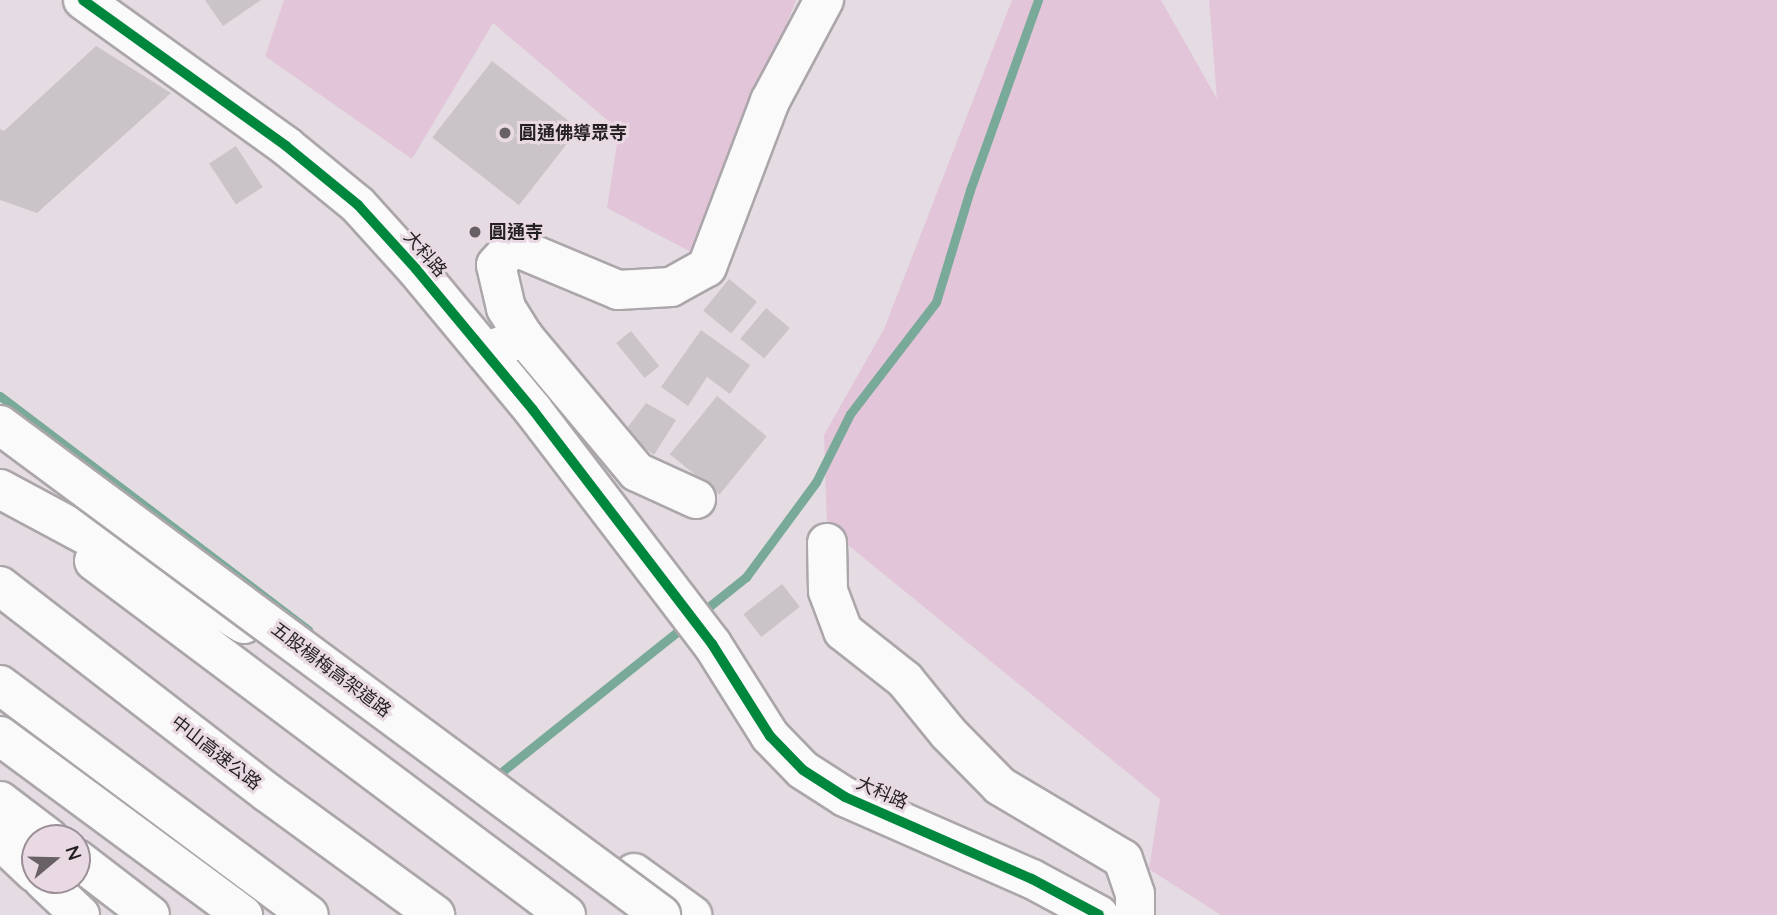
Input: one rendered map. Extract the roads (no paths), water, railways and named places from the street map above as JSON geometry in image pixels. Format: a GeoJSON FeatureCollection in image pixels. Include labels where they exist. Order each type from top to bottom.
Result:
{"type":"FeatureCollection","features":[{"type":"Feature","properties":{"kind":"main road","name":"大科路"},"geometry":{"type":"LineString","coordinates":[[83,0],[286,146],[358,205],[485,352],[706,636],[770,736],[803,770],[845,797],[1031,879],[1099,915]]}},
{"type":"Feature","properties":{"kind":"main road"},"geometry":{"type":"LineString","coordinates":[[696,499],[637,472],[524,337],[506,308],[496,265],[513,246],[618,290],[671,287],[707,267],[770,100],[824,0]]}},
{"type":"Feature","properties":{"kind":"main road"},"geometry":{"type":"LineString","coordinates":[[485,352],[524,337]]}},
{"type":"Feature","properties":{"kind":"main road","name":"五股楊梅高架道路"},"geometry":{"type":"LineString","coordinates":[[0,425],[662,915]]}},
{"type":"Feature","properties":{"kind":"main road"},"geometry":{"type":"LineString","coordinates":[[0,490],[566,915]]}},
{"type":"Feature","properties":{"kind":"main road"},"geometry":{"type":"LineString","coordinates":[[0,490],[185,588],[539,805],[692,915]]}},
{"type":"Feature","properties":{"kind":"main road"},"geometry":{"type":"LineString","coordinates":[[827,543],[828,591],[843,631],[905,680],[948,733],[1000,786],[1122,859],[1135,894],[1135,915]]}},
{"type":"Feature","properties":{"kind":"main road","name":"中山高速公路"},"geometry":{"type":"LineString","coordinates":[[0,586],[268,793],[435,915]]}},
{"type":"Feature","properties":{"kind":"main road"},"geometry":{"type":"LineString","coordinates":[[0,685],[309,915]]}},
{"type":"Feature","properties":{"kind":"main road"},"geometry":{"type":"LineString","coordinates":[[0,736],[243,915]]}},
{"type":"Feature","properties":{"kind":"main road"},"geometry":{"type":"LineString","coordinates":[[0,801],[30,824]]}},
{"type":"Feature","properties":{"kind":"main road"},"geometry":{"type":"LineString","coordinates":[[0,839],[21,859]]}},
{"type":"Feature","properties":{"kind":"main road"},"geometry":{"type":"LineString","coordinates":[[91,870],[150,915]]}},
{"type":"Feature","properties":{"kind":"main road"},"geometry":{"type":"LineString","coordinates":[[58,894],[80,915]]}},
{"type":"Feature","properties":{"kind":"waterway"},"geometry":{"type":"LineString","coordinates":[[701,613],[746,577],[816,482],[850,414],[936,302],[970,190],[1038,0]]}},
{"type":"Feature","properties":{"kind":"waterway"},"geometry":{"type":"LineString","coordinates":[[0,396],[308,630]]}},
{"type":"Feature","properties":{"kind":"waterway"},"geometry":{"type":"LineString","coordinates":[[505,779],[499,774],[687,624]]}},
{"type":"Feature","properties":{"kind":"place","name":"圓通佛導眾寺"},"geometry":{"type":"Point","coordinates":[505,133]}},
{"type":"Feature","properties":{"kind":"place","name":"圓通寺"},"geometry":{"type":"Point","coordinates":[475,232]}}]}
